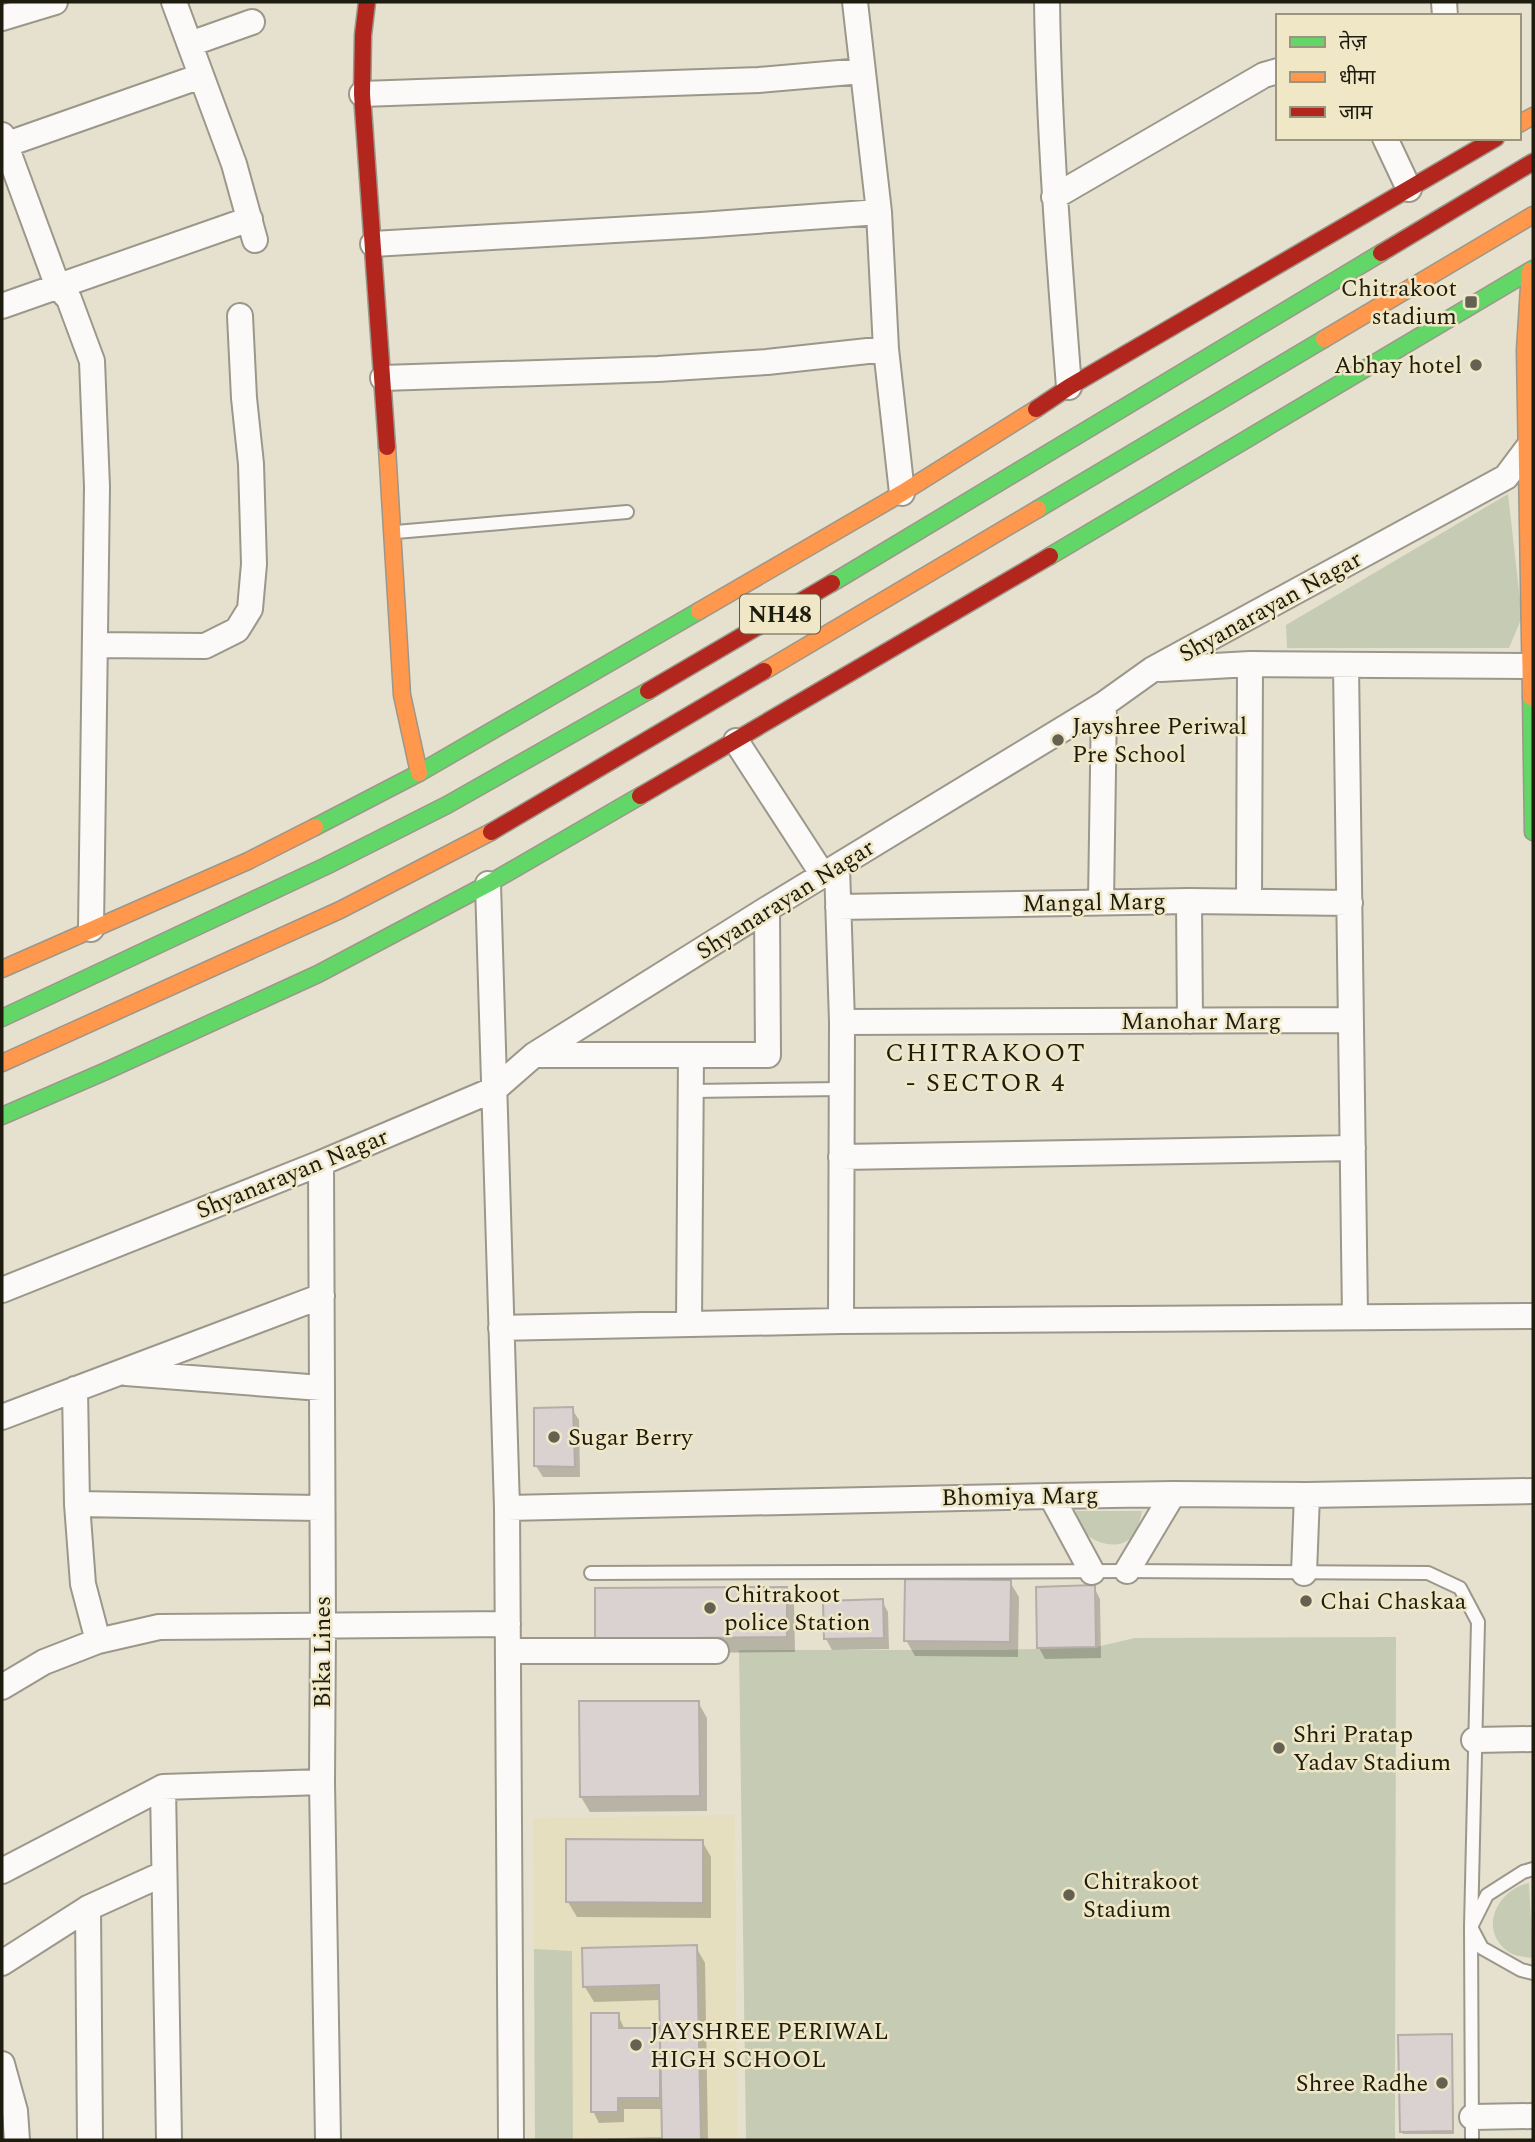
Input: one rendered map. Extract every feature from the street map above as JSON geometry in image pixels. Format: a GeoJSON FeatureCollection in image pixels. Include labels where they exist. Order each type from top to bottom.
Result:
{"type":"FeatureCollection","features":[{"type":"Feature","properties":{"kind":"main road"},"geometry":{"type":"LineString","coordinates":[[367,2],[363,35],[362,94],[383,377],[402,695],[419,773]]}},
{"type":"Feature","properties":{"kind":"main road"},"geometry":{"type":"LineString","coordinates":[[2,969],[248,861],[419,773],[902,493],[1069,387],[1493,140]]}},
{"type":"Feature","properties":{"kind":"main road","name":"NH48"},"geometry":{"type":"LineString","coordinates":[[2,1018],[326,866],[447,805],[539,754],[802,601],[1533,162]]}},
{"type":"Feature","properties":{"kind":"main road","name":"NH48"},"geometry":{"type":"LineString","coordinates":[[2,1063],[340,910],[512,821],[1533,215]]}},
{"type":"Feature","properties":{"kind":"main road"},"geometry":{"type":"LineString","coordinates":[[1532,270],[1529,347],[1533,832]]}},
{"type":"Feature","properties":{"kind":"main road"},"geometry":{"type":"LineString","coordinates":[[2,1116],[318,974],[488,884],[736,741],[1532,270]]}},
{"type":"Feature","properties":{"kind":"street"},"geometry":{"type":"LineString","coordinates":[[2,18],[55,2]]}},
{"type":"Feature","properties":{"kind":"street"},"geometry":{"type":"LineString","coordinates":[[2,306],[252,230],[233,163],[174,2]]}},
{"type":"Feature","properties":{"kind":"street"},"geometry":{"type":"LineString","coordinates":[[855,2],[880,212],[886,349],[902,493]]}},
{"type":"Feature","properties":{"kind":"street"},"geometry":{"type":"LineString","coordinates":[[1047,2],[1054,197],[1069,387]]}},
{"type":"Feature","properties":{"kind":"street"},"geometry":{"type":"LineString","coordinates":[[190,44],[252,22]]}},
{"type":"Feature","properties":{"kind":"street"},"geometry":{"type":"LineString","coordinates":[[362,94],[759,80],[862,71]]}},
{"type":"Feature","properties":{"kind":"street"},"geometry":{"type":"LineString","coordinates":[[1054,197],[1264,75],[1276,72]]}},
{"type":"Feature","properties":{"kind":"street"},"geometry":{"type":"LineString","coordinates":[[91,929],[97,487],[92,361],[69,299],[58,287],[3,142],[201,76]]}},
{"type":"Feature","properties":{"kind":"street"},"geometry":{"type":"LineString","coordinates":[[1386,140],[1409,189]]}},
{"type":"Feature","properties":{"kind":"street"},"geometry":{"type":"LineString","coordinates":[[373,244],[537,236],[880,212]]}},
{"type":"Feature","properties":{"kind":"street"},"geometry":{"type":"LineString","coordinates":[[95,645],[205,646],[237,630],[250,609],[254,564],[251,464],[240,316]]}},
{"type":"Feature","properties":{"kind":"street"},"geometry":{"type":"LineString","coordinates":[[383,377],[658,369],[767,362],[886,349]]}},
{"type":"Feature","properties":{"kind":"street","name":"Shyanarayan Nagar"},"geometry":{"type":"LineString","coordinates":[[2,1290],[321,1163],[495,1088],[534,1055],[767,909],[1104,704],[1153,669],[1506,477],[1530,445]]}},
{"type":"Feature","properties":{"kind":"street"},"geometry":{"type":"LineString","coordinates":[[1249,901],[1250,664]]}},
{"type":"Feature","properties":{"kind":"street"},"geometry":{"type":"LineString","coordinates":[[1153,669],[1250,664],[1531,666]]}},
{"type":"Feature","properties":{"kind":"street"},"geometry":{"type":"LineString","coordinates":[[1346,665],[1355,1316]]}},
{"type":"Feature","properties":{"kind":"street"},"geometry":{"type":"LineString","coordinates":[[1101,902],[1104,704]]}},
{"type":"Feature","properties":{"kind":"street"},"geometry":{"type":"LineString","coordinates":[[736,741],[830,871],[838,907],[842,1022],[841,1321]]}},
{"type":"Feature","properties":{"kind":"street"},"geometry":{"type":"LineString","coordinates":[[488,884],[507,1508],[511,2140]]}},
{"type":"Feature","properties":{"kind":"street"},"geometry":{"type":"LineString","coordinates":[[1189,901],[1190,1021]]}},
{"type":"Feature","properties":{"kind":"street","name":"Mangal Marg"},"geometry":{"type":"LineString","coordinates":[[838,907],[1189,901],[1350,903]]}},
{"type":"Feature","properties":{"kind":"street"},"geometry":{"type":"LineString","coordinates":[[534,1055],[768,1055],[767,909]]}},
{"type":"Feature","properties":{"kind":"street","name":"Manohar Marg"},"geometry":{"type":"LineString","coordinates":[[842,1022],[1350,1020]]}},
{"type":"Feature","properties":{"kind":"street"},"geometry":{"type":"LineString","coordinates":[[689,1324],[691,1055]]}},
{"type":"Feature","properties":{"kind":"street"},"geometry":{"type":"LineString","coordinates":[[841,1157],[1353,1148]]}},
{"type":"Feature","properties":{"kind":"street","name":"Bika Lines"},"geometry":{"type":"LineString","coordinates":[[321,1163],[322,1782],[328,2140]]}},
{"type":"Feature","properties":{"kind":"street"},"geometry":{"type":"LineString","coordinates":[[2,1418],[322,1296]]}},
{"type":"Feature","properties":{"kind":"street"},"geometry":{"type":"LineString","coordinates":[[501,1328],[841,1321],[1533,1316]]}},
{"type":"Feature","properties":{"kind":"street"},"geometry":{"type":"LineString","coordinates":[[118,1372],[321,1388]]}},
{"type":"Feature","properties":{"kind":"street"},"geometry":{"type":"LineString","coordinates":[[75,1389],[83,1584],[98,1641]]}},
{"type":"Feature","properties":{"kind":"street","name":"Bhomiya Marg"},"geometry":{"type":"LineString","coordinates":[[507,1508],[1051,1496],[1533,1491]]}},
{"type":"Feature","properties":{"kind":"street"},"geometry":{"type":"LineString","coordinates":[[1126,1571],[1173,1494]]}},
{"type":"Feature","properties":{"kind":"street"},"geometry":{"type":"LineString","coordinates":[[1304,1573],[1307,1495]]}},
{"type":"Feature","properties":{"kind":"street"},"geometry":{"type":"LineString","coordinates":[[1051,1496],[1092,1572]]}},
{"type":"Feature","properties":{"kind":"street"},"geometry":{"type":"LineString","coordinates":[[78,1504],[321,1508]]}},
{"type":"Feature","properties":{"kind":"street"},"geometry":{"type":"LineString","coordinates":[[2,1688],[44,1662],[98,1641],[159,1627],[508,1624]]}},
{"type":"Feature","properties":{"kind":"street"},"geometry":{"type":"LineString","coordinates":[[508,1651],[716,1651]]}},
{"type":"Feature","properties":{"kind":"street"},"geometry":{"type":"LineString","coordinates":[[1474,1740],[1533,1739]]}},
{"type":"Feature","properties":{"kind":"street"},"geometry":{"type":"LineString","coordinates":[[2,1871],[163,1787],[322,1782]]}},
{"type":"Feature","properties":{"kind":"street"},"geometry":{"type":"LineString","coordinates":[[163,1787],[169,2140]]}},
{"type":"Feature","properties":{"kind":"street"},"geometry":{"type":"LineString","coordinates":[[2,1964],[88,1908],[163,1874]]}},
{"type":"Feature","properties":{"kind":"street"},"geometry":{"type":"LineString","coordinates":[[88,1908],[90,2140]]}},
{"type":"Feature","properties":{"kind":"street"},"geometry":{"type":"LineString","coordinates":[[2,2064],[15,2111],[17,2140]]}},
{"type":"Feature","properties":{"kind":"street"},"geometry":{"type":"LineString","coordinates":[[1472,2129],[1533,2116]]}},
{"type":"Feature","properties":{"kind":"lane"},"geometry":{"type":"LineString","coordinates":[[392,532],[627,512]]}},
{"type":"Feature","properties":{"kind":"lane"},"geometry":{"type":"LineString","coordinates":[[692,1091],[842,1089]]}},
{"type":"Feature","properties":{"kind":"lane"},"geometry":{"type":"LineString","coordinates":[[591,1573],[1428,1573],[1460,1588],[1478,1622],[1471,1927],[1472,2129]]}},
{"type":"Feature","properties":{"kind":"lane"},"geometry":{"type":"LineString","coordinates":[[1471,1927],[1487,1895],[1523,1872],[1533,1869]]}},
{"type":"Feature","properties":{"kind":"lane"},"geometry":{"type":"LineString","coordinates":[[1471,1927],[1482,1948],[1521,1970],[1533,1973]]}},
{"type":"Feature","properties":{"kind":"shaded area","name":"JAYSHREE PERIWAL HIGH SCHOOL"},"geometry":{"type":"Polygon","coordinates":[[[735,1815],[737,2140],[535,2140],[533,1818],[735,1815]]]}},
{"type":"Feature","properties":{"kind":"green space"},"geometry":{"type":"Polygon","coordinates":[[[1508,494],[1522,617],[1509,648],[1287,648],[1286,625],[1508,494]]]}},
{"type":"Feature","properties":{"kind":"green space"},"geometry":{"type":"Polygon","coordinates":[[[1076,1511],[1142,1511],[1137,1529],[1131,1538],[1113,1545],[1100,1542],[1084,1532],[1076,1511]]]}},
{"type":"Feature","properties":{"kind":"green space","name":"Chitrakoot Stadium"},"geometry":{"type":"Polygon","coordinates":[[[1396,1637],[1395,2140],[746,2140],[739,1650],[1003,1650],[1096,1647],[1135,1638],[1396,1637]]]}},
{"type":"Feature","properties":{"kind":"green space"},"geometry":{"type":"Polygon","coordinates":[[[1529,1883],[1533,1958],[1506,1950],[1498,1941],[1493,1920],[1501,1901],[1518,1887],[1529,1883]]]}},
{"type":"Feature","properties":{"kind":"green space"},"geometry":{"type":"Polygon","coordinates":[[[534,1949],[572,1951],[573,2140],[535,2140],[534,1949]]]}},
{"type":"Feature","properties":{"kind":"building","name":"Sugar Berry"},"geometry":{"type":"Polygon","coordinates":[[[573,1407],[575,1467],[534,1466],[534,1408],[573,1407]]]}},
{"type":"Feature","properties":{"kind":"building"},"geometry":{"type":"Polygon","coordinates":[[[905,1579],[1011,1580],[1010,1642],[904,1641],[905,1579]]]}},
{"type":"Feature","properties":{"kind":"building"},"geometry":{"type":"Polygon","coordinates":[[[1095,1585],[1096,1647],[1037,1648],[1036,1587],[1095,1585]]]}},
{"type":"Feature","properties":{"kind":"building"},"geometry":{"type":"Polygon","coordinates":[[[787,1587],[787,1637],[595,1639],[595,1588],[787,1587]]]}},
{"type":"Feature","properties":{"kind":"building"},"geometry":{"type":"Polygon","coordinates":[[[883,1599],[884,1638],[824,1639],[823,1601],[883,1599]]]}},
{"type":"Feature","properties":{"kind":"building"},"geometry":{"type":"Polygon","coordinates":[[[579,1701],[699,1701],[700,1796],[580,1797],[579,1701]]]}},
{"type":"Feature","properties":{"kind":"building"},"geometry":{"type":"Polygon","coordinates":[[[566,1839],[703,1840],[703,1903],[566,1902],[566,1839]]]}},
{"type":"Feature","properties":{"kind":"building"},"geometry":{"type":"Polygon","coordinates":[[[697,1945],[701,2140],[585,2140],[662,2138],[659,1985],[583,1987],[582,1948],[697,1945]]]}},
{"type":"Feature","properties":{"kind":"building"},"geometry":{"type":"Polygon","coordinates":[[[591,2013],[619,2013],[619,2028],[660,2028],[660,2098],[618,2098],[618,2112],[591,2112],[591,2013]]]}},
{"type":"Feature","properties":{"kind":"building"},"geometry":{"type":"Polygon","coordinates":[[[1452,2034],[1453,2131],[1400,2132],[1398,2035],[1452,2034]]]}},
{"type":"Feature","properties":{"kind":"traffic: fast"},"geometry":{"type":"LineString","coordinates":[[832,583],[1381,253]]}},
{"type":"Feature","properties":{"kind":"traffic: fast"},"geometry":{"type":"LineString","coordinates":[[1050,556],[1533,269]]}},
{"type":"Feature","properties":{"kind":"traffic: fast"},"geometry":{"type":"LineString","coordinates":[[1038,509],[1324,339]]}},
{"type":"Feature","properties":{"kind":"traffic: fast"},"geometry":{"type":"LineString","coordinates":[[315,827],[419,773],[699,611]]}},
{"type":"Feature","properties":{"kind":"traffic: fast"},"geometry":{"type":"LineString","coordinates":[[2,1018],[326,866],[447,805],[648,691]]}},
{"type":"Feature","properties":{"kind":"traffic: fast"},"geometry":{"type":"LineString","coordinates":[[1531,697],[1533,832]]}},
{"type":"Feature","properties":{"kind":"traffic: fast"},"geometry":{"type":"LineString","coordinates":[[2,1116],[318,974],[488,884],[640,796]]}},
{"type":"Feature","properties":{"kind":"traffic: slow"},"geometry":{"type":"LineString","coordinates":[[1521,123],[1533,116]]}},
{"type":"Feature","properties":{"kind":"traffic: slow"},"geometry":{"type":"LineString","coordinates":[[1324,339],[1533,215]]}},
{"type":"Feature","properties":{"kind":"traffic: slow"},"geometry":{"type":"LineString","coordinates":[[1530,271],[1525,350],[1531,697]]}},
{"type":"Feature","properties":{"kind":"traffic: slow"},"geometry":{"type":"LineString","coordinates":[[699,611],[902,493],[1036,409]]}},
{"type":"Feature","properties":{"kind":"traffic: slow"},"geometry":{"type":"LineString","coordinates":[[387,447],[402,695],[419,773]]}},
{"type":"Feature","properties":{"kind":"traffic: slow"},"geometry":{"type":"LineString","coordinates":[[764,671],[1038,509]]}},
{"type":"Feature","properties":{"kind":"traffic: slow"},"geometry":{"type":"LineString","coordinates":[[2,969],[248,861],[315,827]]}},
{"type":"Feature","properties":{"kind":"traffic: slow"},"geometry":{"type":"LineString","coordinates":[[2,1063],[340,910],[491,832]]}},
{"type":"Feature","properties":{"kind":"traffic: jam"},"geometry":{"type":"LineString","coordinates":[[367,2],[363,35],[362,94],[387,447]]}},
{"type":"Feature","properties":{"kind":"traffic: jam"},"geometry":{"type":"LineString","coordinates":[[1036,409],[1069,387],[1493,140]]}},
{"type":"Feature","properties":{"kind":"traffic: jam"},"geometry":{"type":"LineString","coordinates":[[1381,253],[1533,162]]}},
{"type":"Feature","properties":{"kind":"traffic: jam"},"geometry":{"type":"LineString","coordinates":[[640,796],[1050,556]]}},
{"type":"Feature","properties":{"kind":"traffic: jam"},"geometry":{"type":"LineString","coordinates":[[648,691],[832,583]]}},
{"type":"Feature","properties":{"kind":"traffic: jam"},"geometry":{"type":"LineString","coordinates":[[491,832],[764,671]]}},
{"type":"Feature","properties":{"kind":"place","name":"Chitrakoot stadium"},"geometry":{"type":"Point","coordinates":[1471,302]}},
{"type":"Feature","properties":{"kind":"place","name":"Abhay hotel"},"geometry":{"type":"Point","coordinates":[1476,365]}},
{"type":"Feature","properties":{"kind":"place","name":"Jayshree Periwal Pre School"},"geometry":{"type":"Point","coordinates":[1058,740]}},
{"type":"Feature","properties":{"kind":"place","name":"Sugar Berry"},"geometry":{"type":"Point","coordinates":[554,1437]}},
{"type":"Feature","properties":{"kind":"place","name":"Chai Chaskaa"},"geometry":{"type":"Point","coordinates":[1306,1601]}},
{"type":"Feature","properties":{"kind":"place","name":"Chitrakoot police Station"},"geometry":{"type":"Point","coordinates":[710,1608]}},
{"type":"Feature","properties":{"kind":"place","name":"Shri Pratap Yadav Stadium"},"geometry":{"type":"Point","coordinates":[1279,1748]}},
{"type":"Feature","properties":{"kind":"place","name":"Chitrakoot Stadium"},"geometry":{"type":"Point","coordinates":[1069,1895]}},
{"type":"Feature","properties":{"kind":"place","name":"JAYSHREE PERIWAL HIGH SCHOOL"},"geometry":{"type":"Point","coordinates":[636,2045]}},
{"type":"Feature","properties":{"kind":"place","name":"Shree Radhe"},"geometry":{"type":"Point","coordinates":[1442,2083]}},
{"type":"Feature","properties":{"kind":"district","name":"CHITRAKOOT - SECTOR 4"},"geometry":{"type":"Point","coordinates":[986,1067]}}]}
